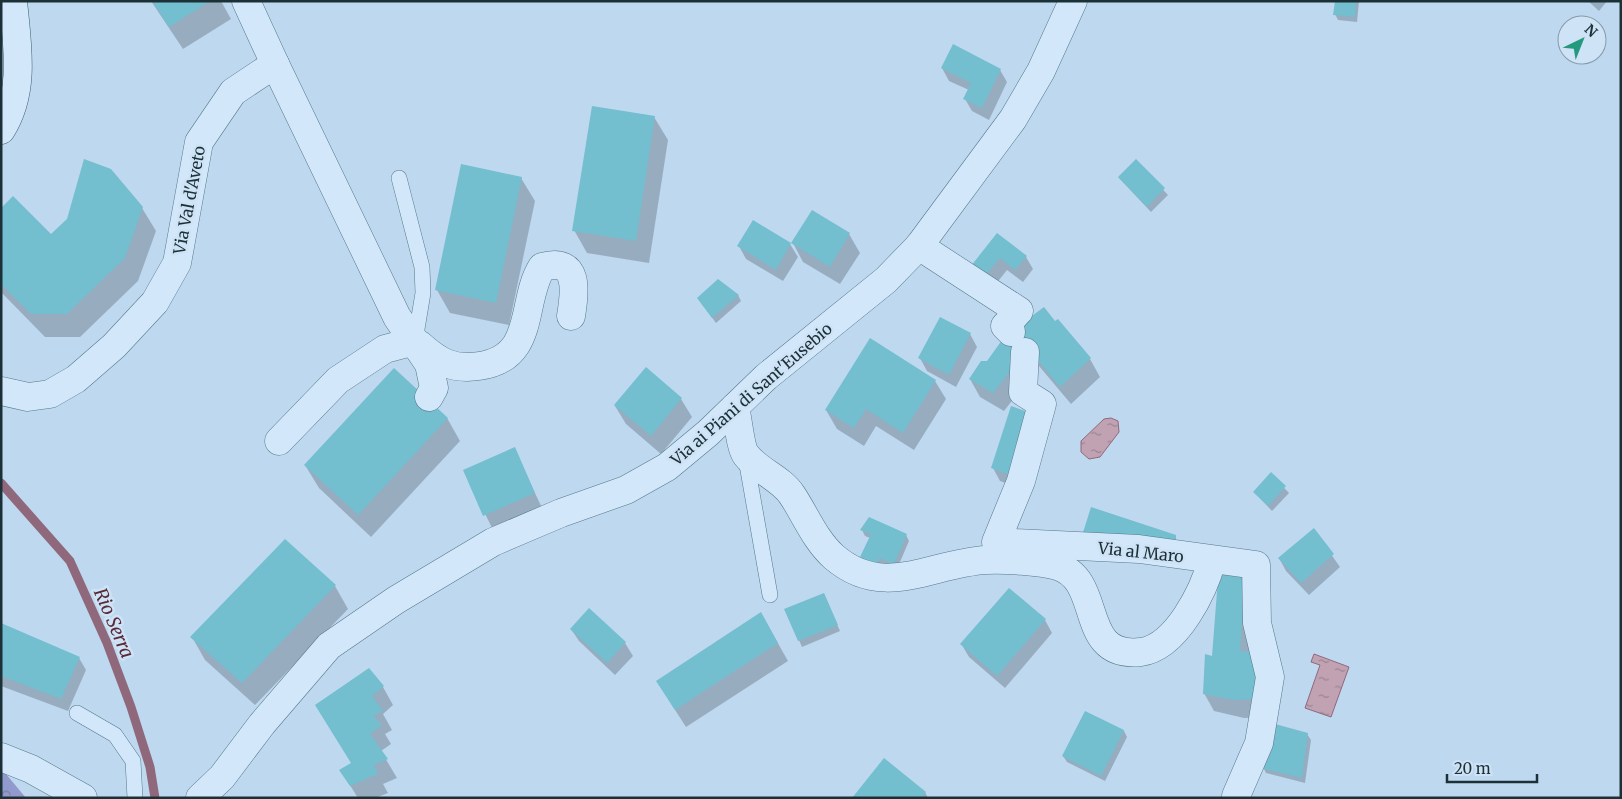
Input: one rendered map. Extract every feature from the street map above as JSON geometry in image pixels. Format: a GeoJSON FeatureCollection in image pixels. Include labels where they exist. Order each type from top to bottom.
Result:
{"type":"FeatureCollection","features":[{"type":"Feature","properties":{"kind":"street"},"geometry":{"type":"LineString","coordinates":[[1,130],[15,96],[19,68],[13,1]]}},
{"type":"Feature","properties":{"kind":"street"},"geometry":{"type":"LineString","coordinates":[[246,1],[397,317],[429,364],[433,375],[434,388],[429,397]]}},
{"type":"Feature","properties":{"kind":"street","name":"Via ai Piani di Sant'Eusebio"},"geometry":{"type":"LineString","coordinates":[[200,798],[222,777],[262,724],[329,646],[396,600],[493,542],[561,513],[626,490],[667,467],[735,408],[766,377],[886,280],[919,246],[1013,119],[1041,71],[1073,1]]}},
{"type":"Feature","properties":{"kind":"street","name":"Via Val d'Aveto"},"geometry":{"type":"LineString","coordinates":[[1,391],[28,398],[50,394],[76,379],[114,346],[155,302],[177,263],[198,142],[233,92],[275,64]]}},
{"type":"Feature","properties":{"kind":"street","name":"Via al Maro"},"geometry":{"type":"LineString","coordinates":[[919,246],[1019,311],[1005,326],[1018,342],[1023,392],[1042,404],[1021,481],[996,542],[1139,549],[1256,565],[1257,623],[1270,677],[1259,743],[1236,796]]}},
{"type":"Feature","properties":{"kind":"street"},"geometry":{"type":"LineString","coordinates":[[415,341],[440,362],[454,367],[469,368],[495,363],[508,354],[516,344],[528,320],[535,279],[542,267],[552,264],[565,268],[573,276],[575,290],[571,316]]}},
{"type":"Feature","properties":{"kind":"street"},"geometry":{"type":"LineString","coordinates":[[279,441],[338,380],[385,349],[415,341]]}},
{"type":"Feature","properties":{"kind":"street"},"geometry":{"type":"LineString","coordinates":[[735,408],[746,455],[791,493],[818,540],[835,557],[852,569],[879,578],[905,577],[985,560],[1058,566],[1079,582],[1098,633],[1108,645],[1120,651],[1144,651],[1167,638],[1195,603],[1206,583],[1212,560]]}},
{"type":"Feature","properties":{"kind":"street"},"geometry":{"type":"LineString","coordinates":[[1,757],[31,769],[83,798]]}},
{"type":"Feature","properties":{"kind":"lane"},"geometry":{"type":"LineString","coordinates":[[399,178],[422,267],[423,293],[415,341]]}},
{"type":"Feature","properties":{"kind":"lane"},"geometry":{"type":"LineString","coordinates":[[746,455],[770,594]]}},
{"type":"Feature","properties":{"kind":"lane"},"geometry":{"type":"LineString","coordinates":[[76,713],[115,735],[133,760],[135,798]]}},
{"type":"Feature","properties":{"kind":"green space"},"geometry":{"type":"Polygon","coordinates":[[[1,768],[26,798],[1,798],[1,768]]]}},
{"type":"Feature","properties":{"kind":"water"},"geometry":{"type":"Polygon","coordinates":[[[1111,418],[1118,421],[1119,432],[1100,457],[1089,459],[1081,452],[1081,441],[1104,419],[1111,418]]]}},
{"type":"Feature","properties":{"kind":"water"},"geometry":{"type":"Polygon","coordinates":[[[1314,654],[1349,667],[1331,717],[1305,708],[1320,665],[1311,662],[1314,654]]]}},
{"type":"Feature","properties":{"kind":"building"},"geometry":{"type":"Polygon","coordinates":[[[152,1],[210,1],[169,27],[152,1]]]}},
{"type":"Feature","properties":{"kind":"building"},"geometry":{"type":"Polygon","coordinates":[[[1335,1],[1356,1],[1355,17],[1333,15],[1335,1]]]}},
{"type":"Feature","properties":{"kind":"building"},"geometry":{"type":"Polygon","coordinates":[[[953,44],[1001,69],[982,108],[963,99],[971,83],[941,68],[953,44]]]}},
{"type":"Feature","properties":{"kind":"building"},"geometry":{"type":"Polygon","coordinates":[[[592,106],[655,116],[636,241],[572,231],[592,106]]]}},
{"type":"Feature","properties":{"kind":"building"},"geometry":{"type":"Polygon","coordinates":[[[84,159],[111,169],[143,207],[125,258],[67,314],[31,314],[1,284],[1,208],[13,196],[51,234],[67,219],[84,159]]]}},
{"type":"Feature","properties":{"kind":"building"},"geometry":{"type":"Polygon","coordinates":[[[1136,159],[1165,188],[1147,207],[1118,177],[1136,159]]]}},
{"type":"Feature","properties":{"kind":"building"},"geometry":{"type":"Polygon","coordinates":[[[461,164],[522,177],[496,303],[435,290],[461,164]]]}},
{"type":"Feature","properties":{"kind":"building"},"geometry":{"type":"Polygon","coordinates":[[[812,210],[850,233],[830,267],[791,243],[812,210]]]}},
{"type":"Feature","properties":{"kind":"building"},"geometry":{"type":"Polygon","coordinates":[[[753,220],[791,243],[776,270],[737,246],[753,220]]]}},
{"type":"Feature","properties":{"kind":"building"},"geometry":{"type":"Polygon","coordinates":[[[997,233],[1027,256],[1015,270],[1000,258],[980,282],[967,271],[997,233]]]}},
{"type":"Feature","properties":{"kind":"building"},"geometry":{"type":"Polygon","coordinates":[[[718,279],[739,295],[712,318],[697,298],[718,279]]]}},
{"type":"Feature","properties":{"kind":"building"},"geometry":{"type":"Polygon","coordinates":[[[1044,307],[1055,321],[1058,319],[1091,358],[1060,387],[1028,349],[993,393],[969,379],[981,361],[987,361],[1005,336],[1044,307]]]}},
{"type":"Feature","properties":{"kind":"building"},"geometry":{"type":"Polygon","coordinates":[[[940,317],[971,333],[949,375],[918,358],[940,317]]]}},
{"type":"Feature","properties":{"kind":"building"},"geometry":{"type":"Polygon","coordinates":[[[870,338],[936,380],[903,433],[866,409],[854,428],[825,410],[870,338]]]}},
{"type":"Feature","properties":{"kind":"building"},"geometry":{"type":"Polygon","coordinates":[[[646,367],[682,398],[651,436],[614,405],[646,367]]]}},
{"type":"Feature","properties":{"kind":"building"},"geometry":{"type":"Polygon","coordinates":[[[394,368],[448,418],[358,515],[304,465],[394,368]]]}},
{"type":"Feature","properties":{"kind":"building"},"geometry":{"type":"Polygon","coordinates":[[[1011,406],[1036,415],[1018,478],[991,468],[1011,406]]]}},
{"type":"Feature","properties":{"kind":"building"},"geometry":{"type":"Polygon","coordinates":[[[515,447],[535,493],[483,516],[463,470],[515,447]]]}},
{"type":"Feature","properties":{"kind":"building"},"geometry":{"type":"Polygon","coordinates":[[[1271,472],[1286,486],[1268,506],[1253,492],[1271,472]]]}},
{"type":"Feature","properties":{"kind":"building"},"geometry":{"type":"Polygon","coordinates":[[[1091,507],[1176,535],[1176,552],[1080,542],[1091,507]]]}},
{"type":"Feature","properties":{"kind":"building"},"geometry":{"type":"Polygon","coordinates":[[[869,517],[907,534],[894,564],[879,558],[877,565],[860,557],[871,534],[860,530],[869,517]]]}},
{"type":"Feature","properties":{"kind":"building"},"geometry":{"type":"Polygon","coordinates":[[[1314,528],[1334,554],[1301,583],[1278,558],[1314,528]]]}},
{"type":"Feature","properties":{"kind":"building"},"geometry":{"type":"Polygon","coordinates":[[[285,539],[336,585],[242,683],[190,637],[285,539]]]}},
{"type":"Feature","properties":{"kind":"building"},"geometry":{"type":"Polygon","coordinates":[[[1219,566],[1246,570],[1240,651],[1259,653],[1256,699],[1233,700],[1203,694],[1205,654],[1212,656],[1219,566]]]}},
{"type":"Feature","properties":{"kind":"building"},"geometry":{"type":"Polygon","coordinates":[[[1009,588],[1046,619],[997,676],[960,644],[1009,588]]]}},
{"type":"Feature","properties":{"kind":"building"},"geometry":{"type":"Polygon","coordinates":[[[824,593],[838,625],[798,641],[784,609],[824,593]]]}},
{"type":"Feature","properties":{"kind":"building"},"geometry":{"type":"Polygon","coordinates":[[[589,608],[626,642],[607,663],[570,629],[589,608]]]}},
{"type":"Feature","properties":{"kind":"building"},"geometry":{"type":"Polygon","coordinates":[[[761,612],[778,643],[675,710],[656,681],[761,612]]]}},
{"type":"Feature","properties":{"kind":"building"},"geometry":{"type":"Polygon","coordinates":[[[1,623],[80,657],[61,699],[1,676],[1,623]]]}},
{"type":"Feature","properties":{"kind":"building"},"geometry":{"type":"Polygon","coordinates":[[[369,668],[384,686],[372,696],[383,711],[373,716],[382,725],[370,734],[388,759],[374,765],[378,774],[350,786],[339,770],[351,763],[315,705],[369,668]]]}},
{"type":"Feature","properties":{"kind":"building"},"geometry":{"type":"Polygon","coordinates":[[[1085,711],[1124,730],[1101,776],[1062,756],[1085,711]]]}},
{"type":"Feature","properties":{"kind":"building"},"geometry":{"type":"Polygon","coordinates":[[[1275,724],[1308,733],[1302,778],[1261,768],[1275,724]]]}},
{"type":"Feature","properties":{"kind":"building"},"geometry":{"type":"Polygon","coordinates":[[[884,758],[926,792],[921,798],[852,798],[884,758]]]}},
{"type":"Feature","properties":{"kind":"waterway","name":"Rio Serra"},"geometry":{"type":"LineString","coordinates":[[1,483],[70,561],[107,643],[131,707],[150,767],[155,798]]}}]}
